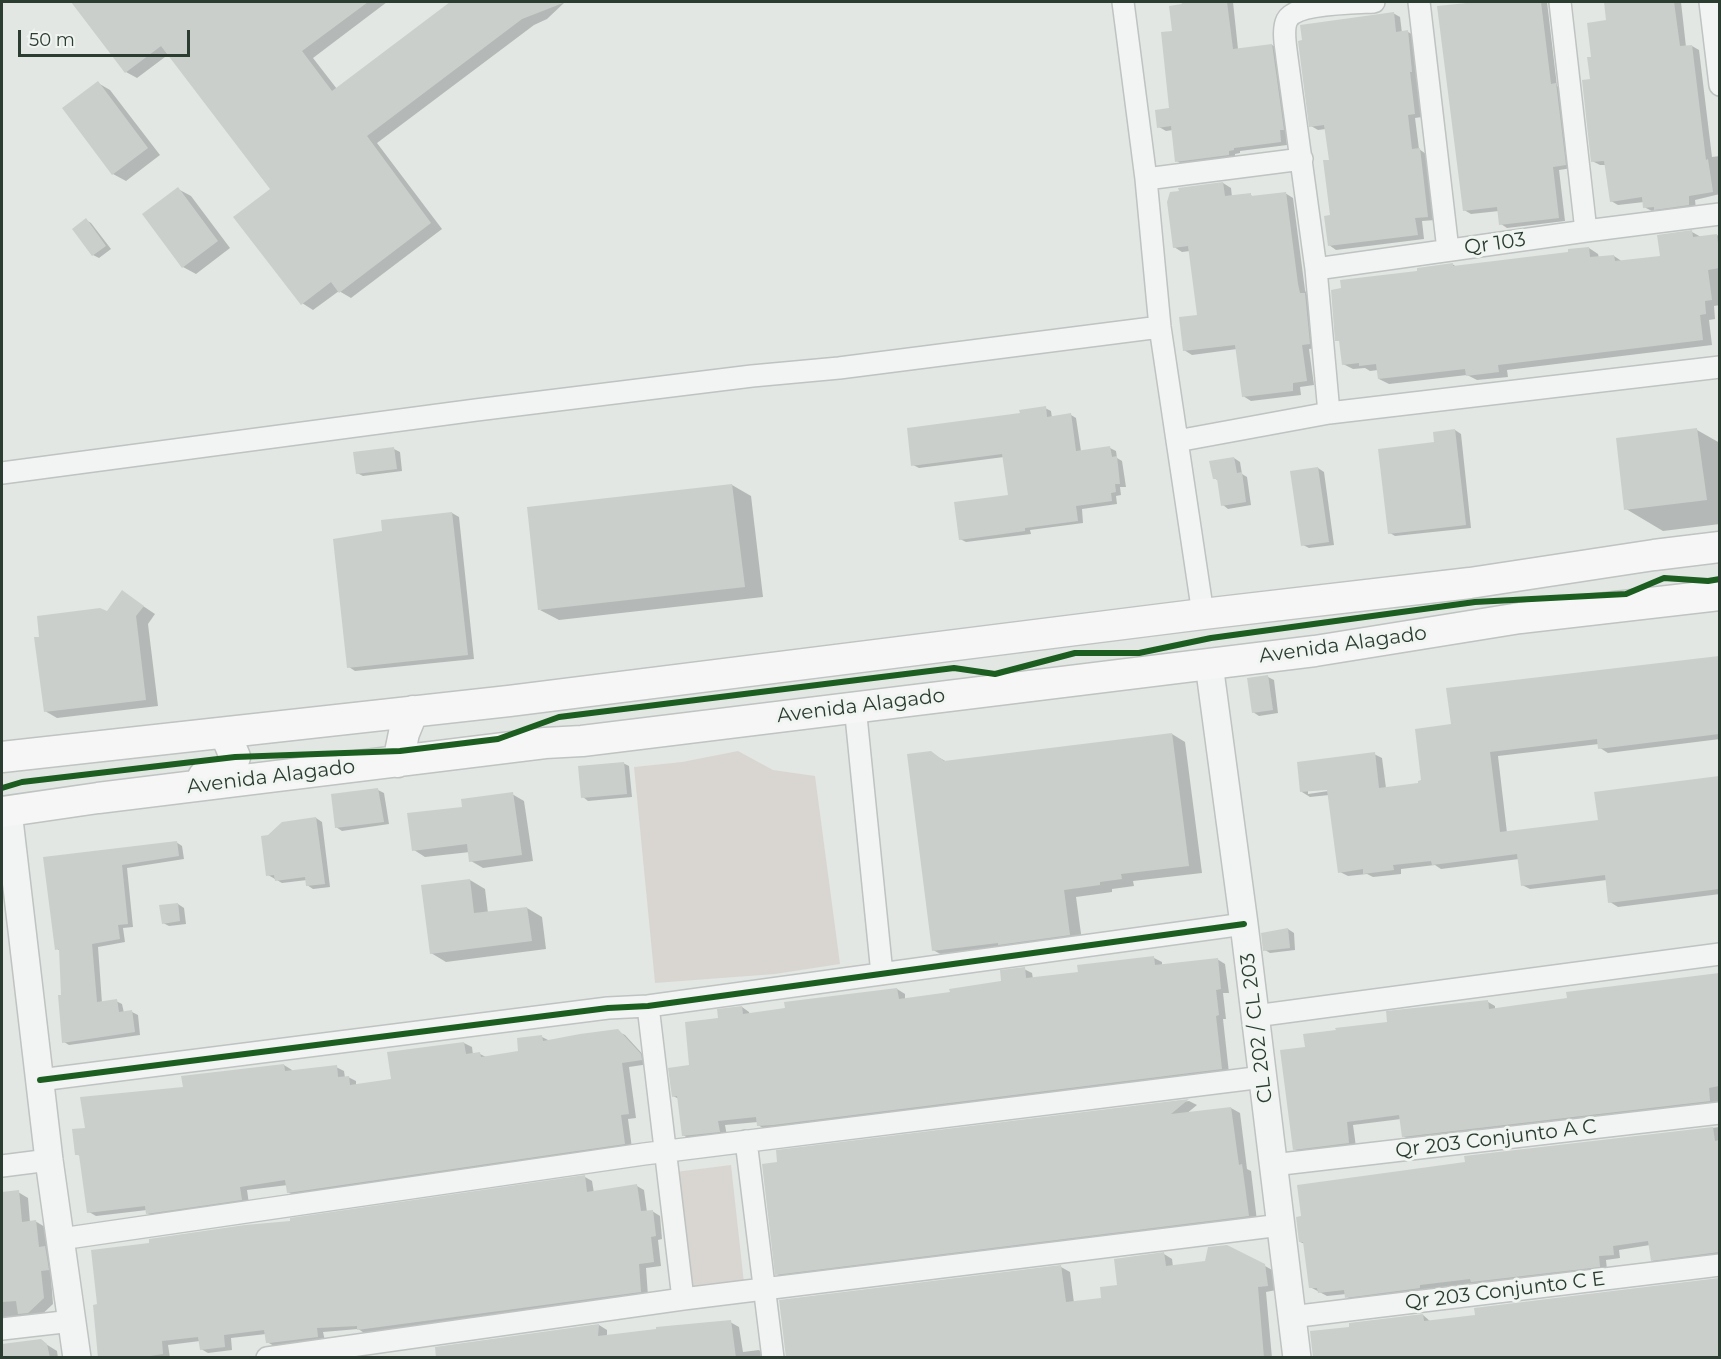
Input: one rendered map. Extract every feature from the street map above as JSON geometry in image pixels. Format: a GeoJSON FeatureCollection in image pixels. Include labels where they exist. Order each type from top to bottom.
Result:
{"type":"FeatureCollection","features":[{"type":"Feature","properties":{"kind":"main road"},"geometry":{"type":"LineString","coordinates":[[2,755],[509,701],[1203,614],[1470,584],[1654,555],[1719,548]]}},
{"type":"Feature","properties":{"kind":"main road"},"geometry":{"type":"LineString","coordinates":[[1520,618],[1512,601],[1518,590],[1626,578],[1654,555]]}},
{"type":"Feature","properties":{"kind":"main road"},"geometry":{"type":"LineString","coordinates":[[1315,651],[1364,634],[1474,618],[1475,602],[1470,584]]}},
{"type":"Feature","properties":{"kind":"main road","name":"Avenida Alagado"},"geometry":{"type":"LineString","coordinates":[[5,811],[1315,651],[1520,618],[1719,595]]}},
{"type":"Feature","properties":{"kind":"main road"},"geometry":{"type":"LineString","coordinates":[[398,762],[404,733],[413,711]]}},
{"type":"Feature","properties":{"kind":"main road"},"geometry":{"type":"LineString","coordinates":[[98,798],[132,784],[228,774],[235,757],[225,733]]}},
{"type":"Feature","properties":{"kind":"street"},"geometry":{"type":"LineString","coordinates":[[1123,2],[1146,179],[1160,327],[1203,614]]}},
{"type":"Feature","properties":{"kind":"street"},"geometry":{"type":"LineString","coordinates":[[1329,413],[1316,269],[1287,58],[1285,24],[1288,17],[1296,12],[1313,7],[1374,2]]}},
{"type":"Feature","properties":{"kind":"street"},"geometry":{"type":"LineString","coordinates":[[1419,2],[1448,250]]}},
{"type":"Feature","properties":{"kind":"street"},"geometry":{"type":"LineString","coordinates":[[1560,2],[1586,231]]}},
{"type":"Feature","properties":{"kind":"street"},"geometry":{"type":"LineString","coordinates":[[1710,2],[1719,85]]}},
{"type":"Feature","properties":{"kind":"street"},"geometry":{"type":"LineString","coordinates":[[1146,179],[1302,159]]}},
{"type":"Feature","properties":{"kind":"street","name":"Qr 103"},"geometry":{"type":"LineString","coordinates":[[1316,269],[1719,214]]}},
{"type":"Feature","properties":{"kind":"street"},"geometry":{"type":"LineString","coordinates":[[2,473],[476,410],[752,376],[839,368],[1160,327]]}},
{"type":"Feature","properties":{"kind":"street"},"geometry":{"type":"LineString","coordinates":[[1177,441],[1329,413],[1719,367]]}},
{"type":"Feature","properties":{"kind":"street","name":"CL 202 / CL 203"},"geometry":{"type":"LineString","coordinates":[[1209,664],[1244,924],[1297,1358]]}},
{"type":"Feature","properties":{"kind":"street"},"geometry":{"type":"LineString","coordinates":[[855,706],[882,974]]}},
{"type":"Feature","properties":{"kind":"street"},"geometry":{"type":"LineString","coordinates":[[5,811],[49,1160],[77,1358]]}},
{"type":"Feature","properties":{"kind":"street"},"geometry":{"type":"LineString","coordinates":[[40,1080],[608,1008],[648,1006],[1244,924]]}},
{"type":"Feature","properties":{"kind":"street"},"geometry":{"type":"LineString","coordinates":[[1255,1016],[1719,954]]}},
{"type":"Feature","properties":{"kind":"street"},"geometry":{"type":"LineString","coordinates":[[648,1006],[684,1299]]}},
{"type":"Feature","properties":{"kind":"street"},"geometry":{"type":"LineString","coordinates":[[61,1239],[665,1151],[1263,1077]]}},
{"type":"Feature","properties":{"kind":"street","name":"Qr 203 Conjunto A C"},"geometry":{"type":"LineString","coordinates":[[1273,1165],[1719,1113]]}},
{"type":"Feature","properties":{"kind":"street"},"geometry":{"type":"LineString","coordinates":[[746,1141],[773,1358]]}},
{"type":"Feature","properties":{"kind":"street"},"geometry":{"type":"LineString","coordinates":[[2,1166],[49,1160]]}},
{"type":"Feature","properties":{"kind":"street"},"geometry":{"type":"LineString","coordinates":[[267,1358],[684,1299],[1281,1225]]}},
{"type":"Feature","properties":{"kind":"street","name":"Qr 203 Conjunto C E"},"geometry":{"type":"LineString","coordinates":[[1291,1317],[1719,1265]]}},
{"type":"Feature","properties":{"kind":"street"},"geometry":{"type":"LineString","coordinates":[[2,1329],[72,1321]]}},
{"type":"Feature","properties":{"kind":"shaded area"},"geometry":{"type":"Polygon","coordinates":[[[738,751],[773,770],[815,776],[840,964],[775,974],[655,983],[634,767],[682,762],[738,751]]]}},
{"type":"Feature","properties":{"kind":"shaded area"},"geometry":{"type":"Polygon","coordinates":[[[731,1165],[744,1283],[690,1289],[675,1172],[731,1165]]]}},
{"type":"Feature","properties":{"kind":"building"},"geometry":{"type":"Polygon","coordinates":[[[71,2],[368,2],[302,51],[332,91],[450,2],[563,3],[522,19],[367,136],[431,223],[339,293],[331,282],[301,305],[233,217],[270,189],[161,46],[125,73],[71,2]]]}},
{"type":"Feature","properties":{"kind":"building"},"geometry":{"type":"Polygon","coordinates":[[[1181,2],[1227,2],[1233,49],[1272,44],[1284,130],[1280,130],[1281,142],[1234,148],[1229,151],[1229,155],[1175,162],[1171,126],[1157,128],[1155,110],[1169,108],[1161,32],[1172,31],[1169,6],[1182,4],[1181,2]]]}},
{"type":"Feature","properties":{"kind":"building"},"geometry":{"type":"Polygon","coordinates":[[[1477,2],[1541,2],[1551,84],[1556,83],[1566,165],[1553,167],[1559,218],[1499,225],[1497,207],[1463,211],[1437,6],[1477,2]]]}},
{"type":"Feature","properties":{"kind":"building"},"geometry":{"type":"Polygon","coordinates":[[[1604,2],[1674,2],[1680,46],[1692,45],[1706,160],[1708,159],[1713,192],[1689,196],[1689,205],[1654,210],[1654,207],[1643,208],[1642,197],[1610,202],[1604,161],[1591,162],[1582,80],[1590,79],[1587,57],[1591,57],[1587,23],[1606,20],[1604,2]]]}},
{"type":"Feature","properties":{"kind":"building"},"geometry":{"type":"Polygon","coordinates":[[[1394,12],[1396,32],[1408,30],[1415,114],[1408,115],[1412,149],[1420,148],[1428,217],[1415,218],[1418,235],[1328,246],[1324,216],[1330,215],[1323,160],[1329,160],[1324,125],[1309,127],[1298,41],[1302,40],[1300,25],[1394,12]]]}},
{"type":"Feature","properties":{"kind":"building"},"geometry":{"type":"Polygon","coordinates":[[[98,81],[148,148],[112,175],[62,108],[98,81]]]}},
{"type":"Feature","properties":{"kind":"building"},"geometry":{"type":"Polygon","coordinates":[[[1223,182],[1225,196],[1286,192],[1298,284],[1300,293],[1305,293],[1310,344],[1302,345],[1307,381],[1293,383],[1293,391],[1242,397],[1235,345],[1183,351],[1179,317],[1197,315],[1188,246],[1173,248],[1167,202],[1170,192],[1179,191],[1178,188],[1223,182]]]}},
{"type":"Feature","properties":{"kind":"building"},"geometry":{"type":"Polygon","coordinates":[[[178,187],[218,241],[182,268],[142,214],[178,187]]]}},
{"type":"Feature","properties":{"kind":"building"},"geometry":{"type":"Polygon","coordinates":[[[86,218],[106,246],[92,256],[72,229],[86,218]]]}},
{"type":"Feature","properties":{"kind":"building"},"geometry":{"type":"Polygon","coordinates":[[[1692,230],[1693,237],[1717,234],[1719,253],[1719,268],[1708,270],[1712,300],[1705,301],[1706,314],[1700,315],[1703,340],[1498,365],[1499,372],[1466,376],[1465,369],[1378,379],[1376,364],[1342,365],[1339,341],[1335,341],[1331,290],[1341,288],[1340,280],[1417,271],[1417,268],[1453,263],[1453,266],[1568,252],[1568,249],[1589,247],[1590,257],[1614,255],[1615,261],[1660,256],[1657,235],[1692,230]]]}},
{"type":"Feature","properties":{"kind":"building"},"geometry":{"type":"Polygon","coordinates":[[[1046,406],[1047,417],[1071,413],[1076,451],[1110,446],[1112,457],[1117,456],[1120,484],[1115,484],[1116,492],[1111,493],[1112,501],[1076,506],[1078,521],[959,540],[954,502],[1008,495],[1002,454],[911,466],[907,428],[1020,413],[1019,410],[1046,406]]]}},
{"type":"Feature","properties":{"kind":"building"},"geometry":{"type":"Polygon","coordinates":[[[1697,428],[1707,500],[1624,510],[1616,438],[1697,428]]]}},
{"type":"Feature","properties":{"kind":"building"},"geometry":{"type":"Polygon","coordinates":[[[1455,429],[1466,525],[1388,534],[1378,449],[1434,442],[1433,432],[1455,429]]]}},
{"type":"Feature","properties":{"kind":"building"},"geometry":{"type":"Polygon","coordinates":[[[394,447],[397,469],[356,474],[353,452],[394,447]]]}},
{"type":"Feature","properties":{"kind":"building"},"geometry":{"type":"Polygon","coordinates":[[[1234,457],[1237,473],[1242,472],[1246,502],[1221,506],[1217,479],[1213,479],[1209,461],[1234,457]]]}},
{"type":"Feature","properties":{"kind":"building"},"geometry":{"type":"Polygon","coordinates":[[[1318,467],[1329,542],[1301,546],[1290,471],[1318,467]]]}},
{"type":"Feature","properties":{"kind":"building"},"geometry":{"type":"Polygon","coordinates":[[[732,484],[745,587],[538,610],[527,507],[732,484]]]}},
{"type":"Feature","properties":{"kind":"building"},"geometry":{"type":"Polygon","coordinates":[[[452,512],[468,655],[347,668],[333,539],[382,531],[381,520],[452,512]]]}},
{"type":"Feature","properties":{"kind":"building"},"geometry":{"type":"Polygon","coordinates":[[[122,590],[144,606],[136,616],[146,700],[44,712],[34,637],[39,637],[37,616],[100,608],[107,611],[122,590]]]}},
{"type":"Feature","properties":{"kind":"building"},"geometry":{"type":"Polygon","coordinates":[[[1719,656],[1719,734],[1598,749],[1597,739],[1490,752],[1500,832],[1598,820],[1594,792],[1719,776],[1719,889],[1608,903],[1605,875],[1521,886],[1517,854],[1432,865],[1431,861],[1393,865],[1394,870],[1363,874],[1363,869],[1338,873],[1327,790],[1300,792],[1297,762],[1375,752],[1379,788],[1418,783],[1421,780],[1415,729],[1451,724],[1446,688],[1719,656]]]}},
{"type":"Feature","properties":{"kind":"building"},"geometry":{"type":"Polygon","coordinates":[[[1268,675],[1273,710],[1252,713],[1247,678],[1268,675]]]}},
{"type":"Feature","properties":{"kind":"building"},"geometry":{"type":"Polygon","coordinates":[[[1172,733],[1189,866],[1121,874],[1122,879],[1064,890],[1070,935],[932,951],[907,754],[931,751],[944,761],[1172,733]]]}},
{"type":"Feature","properties":{"kind":"building"},"geometry":{"type":"Polygon","coordinates":[[[624,762],[627,794],[581,798],[578,766],[624,762]]]}},
{"type":"Feature","properties":{"kind":"building"},"geometry":{"type":"Polygon","coordinates":[[[378,788],[384,822],[335,828],[331,794],[378,788]]]}},
{"type":"Feature","properties":{"kind":"building"},"geometry":{"type":"Polygon","coordinates":[[[513,792],[522,855],[469,862],[467,844],[412,851],[407,813],[462,807],[461,799],[513,792]]]}},
{"type":"Feature","properties":{"kind":"building"},"geometry":{"type":"Polygon","coordinates":[[[316,817],[325,884],[306,886],[305,877],[275,881],[274,875],[266,876],[261,836],[268,835],[282,822],[316,817]]]}},
{"type":"Feature","properties":{"kind":"building"},"geometry":{"type":"Polygon","coordinates":[[[177,841],[179,856],[122,865],[128,924],[118,925],[120,939],[92,944],[97,1002],[117,999],[119,1012],[132,1010],[135,1032],[62,1043],[58,995],[61,995],[59,949],[55,950],[43,857],[177,841]]]}},
{"type":"Feature","properties":{"kind":"building"},"geometry":{"type":"Polygon","coordinates":[[[470,879],[474,913],[527,907],[532,941],[430,954],[421,885],[470,879]]]}},
{"type":"Feature","properties":{"kind":"building"},"geometry":{"type":"Polygon","coordinates":[[[178,903],[180,921],[162,924],[159,905],[178,903]]]}},
{"type":"Feature","properties":{"kind":"building"},"geometry":{"type":"Polygon","coordinates":[[[1288,928],[1290,948],[1263,951],[1261,933],[1288,928]]]}},
{"type":"Feature","properties":{"kind":"building"},"geometry":{"type":"Polygon","coordinates":[[[1154,956],[1155,965],[1218,958],[1221,989],[1216,990],[1219,1015],[1216,1016],[1222,1069],[773,1125],[757,1126],[756,1117],[718,1121],[720,1132],[682,1136],[677,1096],[672,1097],[668,1068],[689,1065],[685,1022],[718,1018],[717,1009],[742,1006],[743,1014],[785,1008],[784,1002],[897,988],[899,999],[950,992],[949,989],[1001,981],[1000,970],[1025,967],[1026,978],[1078,972],[1077,965],[1154,956]]]}},
{"type":"Feature","properties":{"kind":"building"},"geometry":{"type":"Polygon","coordinates":[[[1719,973],[1719,1086],[1709,1088],[1710,1101],[1402,1137],[1399,1115],[1347,1122],[1349,1143],[1293,1150],[1280,1050],[1305,1047],[1303,1034],[1387,1022],[1386,1011],[1488,1000],[1489,1009],[1567,998],[1566,992],[1719,973]]]}},
{"type":"Feature","properties":{"kind":"building"},"geometry":{"type":"Polygon","coordinates":[[[618,1029],[641,1054],[642,1060],[622,1063],[629,1114],[621,1115],[625,1144],[287,1193],[285,1180],[240,1187],[242,1200],[146,1214],[145,1206],[87,1213],[79,1155],[75,1155],[72,1129],[85,1128],[80,1097],[183,1087],[181,1076],[284,1064],[285,1071],[337,1065],[338,1077],[349,1076],[350,1085],[391,1079],[387,1052],[464,1042],[466,1054],[480,1052],[481,1057],[518,1051],[517,1038],[542,1035],[543,1041],[618,1029]]]}},
{"type":"Feature","properties":{"kind":"building"},"geometry":{"type":"Polygon","coordinates":[[[1189,1099],[1171,1114],[1231,1107],[1249,1216],[775,1275],[762,1164],[777,1162],[776,1150],[1189,1099]]]}},
{"type":"Feature","properties":{"kind":"building"},"geometry":{"type":"Polygon","coordinates":[[[1713,1127],[1715,1141],[1719,1140],[1719,1252],[1651,1261],[1648,1241],[1613,1246],[1614,1255],[1599,1256],[1600,1267],[1471,1282],[1470,1279],[1420,1285],[1420,1288],[1345,1298],[1344,1290],[1318,1293],[1317,1288],[1309,1288],[1303,1242],[1299,1242],[1296,1217],[1301,1216],[1297,1185],[1465,1162],[1464,1156],[1713,1127]]]}},
{"type":"Feature","properties":{"kind":"building"},"geometry":{"type":"Polygon","coordinates":[[[585,1175],[587,1192],[637,1184],[641,1211],[653,1210],[656,1236],[651,1237],[654,1262],[639,1264],[641,1292],[357,1330],[357,1326],[317,1328],[318,1337],[269,1343],[266,1343],[264,1330],[224,1335],[225,1347],[200,1350],[198,1337],[162,1341],[163,1354],[137,1358],[98,1358],[93,1305],[97,1304],[91,1250],[149,1243],[149,1239],[290,1221],[290,1218],[585,1175]]]}},
{"type":"Feature","properties":{"kind":"building"},"geometry":{"type":"Polygon","coordinates":[[[19,1190],[22,1222],[36,1220],[39,1247],[45,1246],[49,1270],[41,1271],[44,1298],[28,1313],[18,1314],[16,1301],[2,1302],[2,1192],[19,1190]]]}},
{"type":"Feature","properties":{"kind":"building"},"geometry":{"type":"Polygon","coordinates":[[[1227,1245],[1265,1264],[1268,1286],[1258,1287],[1264,1358],[786,1358],[779,1300],[1061,1265],[1066,1302],[1101,1298],[1100,1287],[1117,1285],[1114,1259],[1164,1252],[1166,1266],[1205,1261],[1208,1247],[1227,1245]]]}},
{"type":"Feature","properties":{"kind":"building"},"geometry":{"type":"Polygon","coordinates":[[[1719,1278],[1719,1358],[1313,1358],[1310,1331],[1349,1327],[1349,1323],[1423,1314],[1424,1321],[1475,1315],[1474,1308],[1719,1278]]]}},
{"type":"Feature","properties":{"kind":"building"},"geometry":{"type":"Polygon","coordinates":[[[731,1320],[736,1358],[436,1358],[435,1347],[599,1324],[598,1336],[656,1329],[656,1327],[731,1320]]]}},
{"type":"Feature","properties":{"kind":"building"},"geometry":{"type":"Polygon","coordinates":[[[41,1339],[47,1344],[50,1358],[2,1358],[2,1344],[41,1339]]]}},
{"type":"Feature","properties":{"kind":"cycle path"},"geometry":{"type":"LineString","coordinates":[[2,788],[22,782],[235,757],[400,751],[498,739],[559,717],[954,668],[995,674],[1075,653],[1139,653],[1211,638],[1475,602],[1626,594],[1664,578],[1708,581],[1720,579]]}},
{"type":"Feature","properties":{"kind":"cycle path"},"geometry":{"type":"LineString","coordinates":[[40,1080],[608,1008],[648,1006],[1244,924]]}}]}
